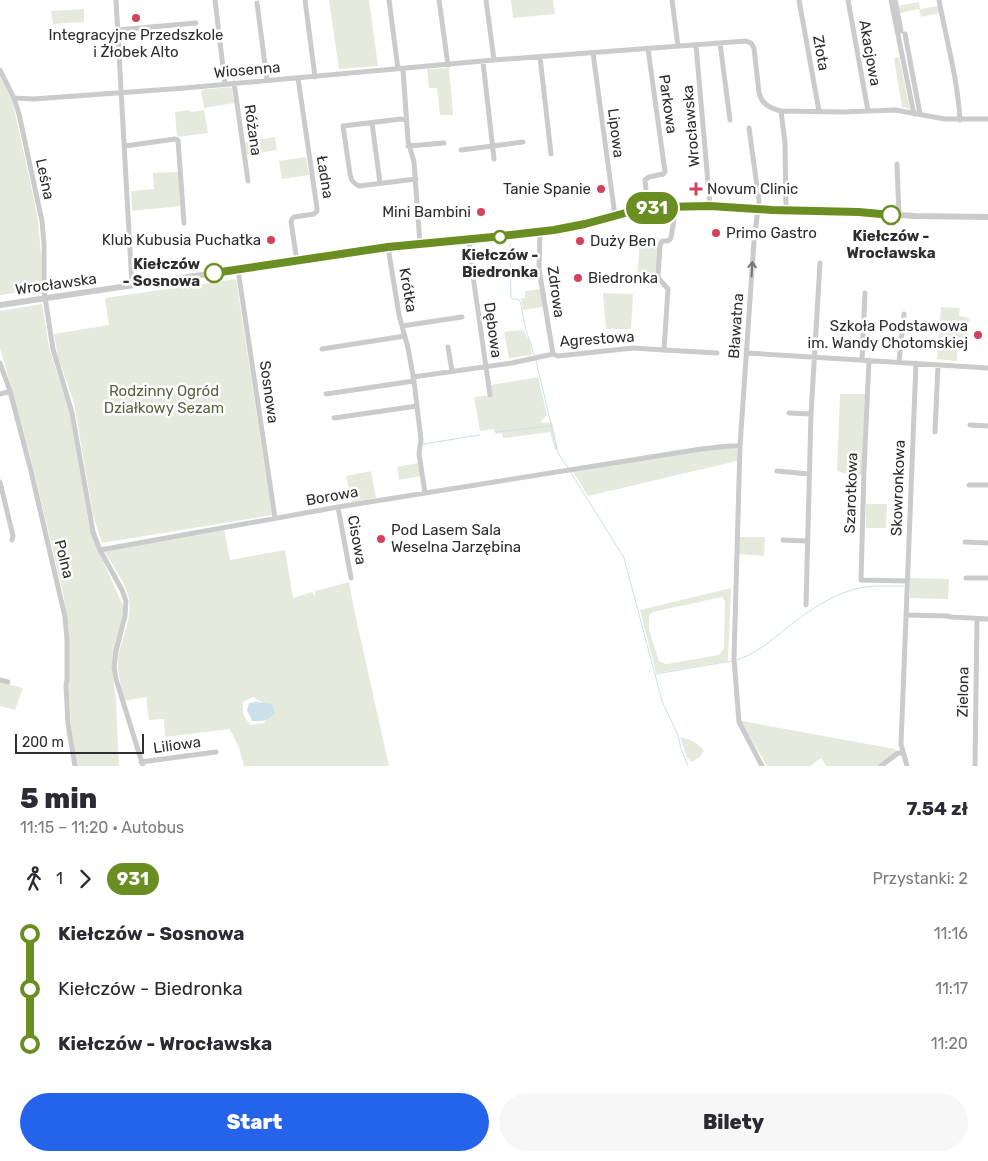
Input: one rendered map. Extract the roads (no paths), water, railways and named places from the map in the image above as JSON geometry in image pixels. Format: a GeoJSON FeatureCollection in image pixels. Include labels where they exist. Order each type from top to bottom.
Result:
{"type":"FeatureCollection","features":[{"type":"Feature","properties":{"kind":"street"},"geometry":{"type":"LineString","coordinates":[[116,0],[132,286]]}},
{"type":"Feature","properties":{"kind":"street"},"geometry":{"type":"LineString","coordinates":[[215,0],[225,84]]}},
{"type":"Feature","properties":{"kind":"street"},"geometry":{"type":"LineString","coordinates":[[305,0],[315,76]]}},
{"type":"Feature","properties":{"kind":"street"},"geometry":{"type":"LineString","coordinates":[[389,0],[401,69],[408,146],[414,162],[420,244]]}},
{"type":"Feature","properties":{"kind":"street"},"geometry":{"type":"LineString","coordinates":[[438,0],[448,65]]}},
{"type":"Feature","properties":{"kind":"street"},"geometry":{"type":"LineString","coordinates":[[486,0],[494,60]]}},
{"type":"Feature","properties":{"kind":"street"},"geometry":{"type":"LineString","coordinates":[[672,0],[678,46]]}},
{"type":"Feature","properties":{"kind":"street","name":"Złota"},"geometry":{"type":"LineString","coordinates":[[799,0],[819,111]]}},
{"type":"Feature","properties":{"kind":"street","name":"Akacjowa"},"geometry":{"type":"LineString","coordinates":[[848,0],[868,111]]}},
{"type":"Feature","properties":{"kind":"street","name":"Akacjowa"},"geometry":{"type":"LineString","coordinates":[[891,0],[898,39],[917,114]]}},
{"type":"Feature","properties":{"kind":"street","name":"Akacjowa"},"geometry":{"type":"LineString","coordinates":[[895,0],[901,32],[898,39]]}},
{"type":"Feature","properties":{"kind":"street"},"geometry":{"type":"LineString","coordinates":[[939,0],[960,120]]}},
{"type":"Feature","properties":{"kind":"street"},"geometry":{"type":"LineString","coordinates":[[257,3],[267,80]]}},
{"type":"Feature","properties":{"kind":"street"},"geometry":{"type":"LineString","coordinates":[[118,30],[196,24]]}},
{"type":"Feature","properties":{"kind":"street"},"geometry":{"type":"LineString","coordinates":[[905,34],[917,114]]}},
{"type":"Feature","properties":{"kind":"street","name":"Wiosenna"},"geometry":{"type":"LineString","coordinates":[[14,98],[34,99],[494,60],[746,41],[751,43],[754,48],[761,99],[768,107],[781,111]]}},
{"type":"Feature","properties":{"kind":"street"},"geometry":{"type":"LineString","coordinates":[[720,43],[730,120]]}},
{"type":"Feature","properties":{"kind":"street","name":"Wrocławska"},"geometry":{"type":"LineString","coordinates":[[696,45],[710,206]]}},
{"type":"Feature","properties":{"kind":"street","name":"Parkowa"},"geometry":{"type":"LineString","coordinates":[[648,49],[664,172],[645,180],[648,208]]}},
{"type":"Feature","properties":{"kind":"street","name":"Lipowa"},"geometry":{"type":"LineString","coordinates":[[593,53],[615,216]]}},
{"type":"Feature","properties":{"kind":"street"},"geometry":{"type":"LineString","coordinates":[[540,57],[551,154]]}},
{"type":"Feature","properties":{"kind":"street"},"geometry":{"type":"LineString","coordinates":[[482,62],[494,159]]}},
{"type":"Feature","properties":{"kind":"street","name":"Leśna"},"geometry":{"type":"LineString","coordinates":[[0,70],[14,98],[22,125],[42,221],[45,298]]}},
{"type":"Feature","properties":{"kind":"street","name":"Ładna"},"geometry":{"type":"LineString","coordinates":[[297,261],[292,219],[314,214],[317,211],[298,78]]}},
{"type":"Feature","properties":{"kind":"street","name":"Różana"},"geometry":{"type":"LineString","coordinates":[[234,83],[248,181]]}},
{"type":"Feature","properties":{"kind":"street"},"geometry":{"type":"LineString","coordinates":[[786,210],[785,144],[781,111],[895,110],[945,120],[988,119]]}},
{"type":"Feature","properties":{"kind":"street"},"geometry":{"type":"LineString","coordinates":[[406,120],[343,126],[351,179],[359,186],[416,179]]}},
{"type":"Feature","properties":{"kind":"street"},"geometry":{"type":"LineString","coordinates":[[372,123],[380,183]]}},
{"type":"Feature","properties":{"kind":"street"},"geometry":{"type":"LineString","coordinates":[[750,128],[759,201],[758,209]]}},
{"type":"Feature","properties":{"kind":"street"},"geometry":{"type":"LineString","coordinates":[[125,146],[178,140],[184,223]]}},
{"type":"Feature","properties":{"kind":"street"},"geometry":{"type":"LineString","coordinates":[[461,150],[523,142]]}},
{"type":"Feature","properties":{"kind":"street"},"geometry":{"type":"LineString","coordinates":[[408,146],[444,143]]}},
{"type":"Feature","properties":{"kind":"street"},"geometry":{"type":"LineString","coordinates":[[897,164],[899,216]]}},
{"type":"Feature","properties":{"kind":"street"},"geometry":{"type":"LineString","coordinates":[[664,350],[668,289],[658,276],[660,243],[672,238],[676,206]]}},
{"type":"Feature","properties":{"kind":"street","name":"Wrocławska"},"geometry":{"type":"LineString","coordinates":[[0,305],[388,247],[540,232],[585,224],[648,208],[710,206],[853,212],[899,216],[988,217]]}},
{"type":"Feature","properties":{"kind":"street","name":"Bławatna"},"geometry":{"type":"LineString","coordinates":[[758,209],[754,240],[740,446],[734,659],[738,722],[762,766]]}},
{"type":"Feature","properties":{"kind":"street","name":"Zdrowa"},"geometry":{"type":"LineString","coordinates":[[540,232],[540,269],[553,354]]}},
{"type":"Feature","properties":{"kind":"street","name":"Dębowa"},"geometry":{"type":"LineString","coordinates":[[469,240],[490,394]]}},
{"type":"Feature","properties":{"kind":"street","name":"Krótka"},"geometry":{"type":"LineString","coordinates":[[388,247],[394,287],[413,379],[420,440],[419,454],[425,493]]}},
{"type":"Feature","properties":{"kind":"street"},"geometry":{"type":"LineString","coordinates":[[806,604],[811,414],[820,263]]}},
{"type":"Feature","properties":{"kind":"street","name":"Sosnowa"},"geometry":{"type":"LineString","coordinates":[[238,270],[275,518]]}},
{"type":"Feature","properties":{"kind":"street"},"geometry":{"type":"LineString","coordinates":[[862,360],[865,293]]}},
{"type":"Feature","properties":{"kind":"street"},"geometry":{"type":"LineString","coordinates":[[45,298],[53,349],[72,413],[93,532],[100,550],[125,598],[125,616],[116,651],[114,668],[142,764]]}},
{"type":"Feature","properties":{"kind":"street"},"geometry":{"type":"LineString","coordinates":[[899,362],[904,314]]}},
{"type":"Feature","properties":{"kind":"street"},"geometry":{"type":"LineString","coordinates":[[402,326],[462,317]]}},
{"type":"Feature","properties":{"kind":"street"},"geometry":{"type":"LineString","coordinates":[[322,349],[405,336]]}},
{"type":"Feature","properties":{"kind":"street"},"geometry":{"type":"LineString","coordinates":[[448,347],[452,371]]}},
{"type":"Feature","properties":{"kind":"street","name":"Agrestowa"},"geometry":{"type":"LineString","coordinates":[[486,367],[553,354],[558,356],[633,348],[717,353]]}},
{"type":"Feature","properties":{"kind":"street"},"geometry":{"type":"LineString","coordinates":[[746,353],[988,368]]}},
{"type":"Feature","properties":{"kind":"street","name":"Szarotkowa"},"geometry":{"type":"LineString","coordinates":[[869,360],[861,580],[907,580]]}},
{"type":"Feature","properties":{"kind":"street","name":"Polna"},"geometry":{"type":"LineString","coordinates":[[0,363],[10,391],[31,471],[64,617],[67,640],[68,680],[66,685],[68,724],[75,766]]}},
{"type":"Feature","properties":{"kind":"street","name":"Skowronkowa"},"geometry":{"type":"LineString","coordinates":[[902,753],[916,363]]}},
{"type":"Feature","properties":{"kind":"street"},"geometry":{"type":"LineString","coordinates":[[934,432],[938,365]]}},
{"type":"Feature","properties":{"kind":"street"},"geometry":{"type":"LineString","coordinates":[[326,394],[452,371],[486,367]]}},
{"type":"Feature","properties":{"kind":"street"},"geometry":{"type":"LineString","coordinates":[[0,394],[10,391]]}},
{"type":"Feature","properties":{"kind":"street"},"geometry":{"type":"LineString","coordinates":[[334,418],[417,406]]}},
{"type":"Feature","properties":{"kind":"street"},"geometry":{"type":"LineString","coordinates":[[789,413],[811,414]]}},
{"type":"Feature","properties":{"kind":"street"},"geometry":{"type":"LineString","coordinates":[[970,425],[988,426]]}},
{"type":"Feature","properties":{"kind":"street","name":"Borowa"},"geometry":{"type":"LineString","coordinates":[[100,550],[338,507],[569,469],[701,449],[740,446]]}},
{"type":"Feature","properties":{"kind":"street"},"geometry":{"type":"LineString","coordinates":[[777,471],[810,474]]}},
{"type":"Feature","properties":{"kind":"street"},"geometry":{"type":"LineString","coordinates":[[0,482],[14,536],[12,540]]}},
{"type":"Feature","properties":{"kind":"street"},"geometry":{"type":"LineString","coordinates":[[969,484],[988,485]]}},
{"type":"Feature","properties":{"kind":"street","name":"Cisowa"},"geometry":{"type":"LineString","coordinates":[[338,507],[351,578]]}},
{"type":"Feature","properties":{"kind":"street"},"geometry":{"type":"LineString","coordinates":[[783,540],[807,541]]}},
{"type":"Feature","properties":{"kind":"street"},"geometry":{"type":"LineString","coordinates":[[965,542],[988,543]]}},
{"type":"Feature","properties":{"kind":"street"},"geometry":{"type":"LineString","coordinates":[[966,578],[988,578]]}},
{"type":"Feature","properties":{"kind":"street"},"geometry":{"type":"LineString","coordinates":[[906,615],[988,619]]}},
{"type":"Feature","properties":{"kind":"street","name":"Zielona"},"geometry":{"type":"LineString","coordinates":[[975,766],[977,619]]}},
{"type":"Feature","properties":{"kind":"street"},"geometry":{"type":"LineString","coordinates":[[0,680],[8,682]]}},
{"type":"Feature","properties":{"kind":"street","name":"Liliowa"},"geometry":{"type":"LineString","coordinates":[[142,764],[216,752]]}},
{"type":"Feature","properties":{"kind":"street"},"geometry":{"type":"LineString","coordinates":[[881,766],[898,753],[902,753],[907,766]]}},
{"type":"Feature","properties":{"kind":"water"},"geometry":{"type":"Polygon","coordinates":[[[249,703],[272,704],[275,713],[265,720],[252,721],[247,710],[249,703]]]}},
{"type":"Feature","properties":{"kind":"waterway"},"geometry":{"type":"LineString","coordinates":[[510,244],[511,298],[520,301],[526,331],[534,355]]}},
{"type":"Feature","properties":{"kind":"waterway"},"geometry":{"type":"LineString","coordinates":[[536,361],[558,453],[568,468]]}},
{"type":"Feature","properties":{"kind":"waterway"},"geometry":{"type":"LineString","coordinates":[[497,432],[551,426]]}},
{"type":"Feature","properties":{"kind":"waterway"},"geometry":{"type":"LineString","coordinates":[[423,444],[480,435]]}},
{"type":"Feature","properties":{"kind":"waterway"},"geometry":{"type":"LineString","coordinates":[[570,471],[624,558],[662,701],[677,733],[688,766]]}},
{"type":"Feature","properties":{"kind":"waterway"},"geometry":{"type":"LineString","coordinates":[[737,660],[756,651],[810,611],[845,592],[880,586],[904,586]]}},
{"type":"Feature","properties":{"kind":"waterway"},"geometry":{"type":"LineString","coordinates":[[655,674],[732,661]]}},
{"type":"Feature","properties":{"kind":"place","name":"Integracyjne Przedszkole i Żłobek Alto"},"geometry":{"type":"Point","coordinates":[136,18]}},
{"type":"Feature","properties":{"kind":"place","name":"Tanie Spanie"},"geometry":{"type":"Point","coordinates":[601,189]}},
{"type":"Feature","properties":{"kind":"place","name":"Novum Clinic"},"geometry":{"type":"Point","coordinates":[696,189]}},
{"type":"Feature","properties":{"kind":"place","name":"Mini Bambini"},"geometry":{"type":"Point","coordinates":[481,212]}},
{"type":"Feature","properties":{"kind":"place","name":"Kiełczów - Wrocławska"},"geometry":{"type":"Point","coordinates":[891,215]}},
{"type":"Feature","properties":{"kind":"place","name":"Primo Gastro"},"geometry":{"type":"Point","coordinates":[716,233]}},
{"type":"Feature","properties":{"kind":"place","name":"Kiełczów - Biedronka"},"geometry":{"type":"Point","coordinates":[500,237]}},
{"type":"Feature","properties":{"kind":"place","name":"Klub Kubusia Puchatka"},"geometry":{"type":"Point","coordinates":[271,240]}},
{"type":"Feature","properties":{"kind":"place","name":"Duży Ben"},"geometry":{"type":"Point","coordinates":[580,241]}},
{"type":"Feature","properties":{"kind":"place","name":"Kiełczów - Sosnowa"},"geometry":{"type":"Point","coordinates":[214,273]}},
{"type":"Feature","properties":{"kind":"place","name":"Biedronka"},"geometry":{"type":"Point","coordinates":[578,278]}},
{"type":"Feature","properties":{"kind":"place","name":"Szkoła Podstawowa im. Wandy Chotomskiej"},"geometry":{"type":"Point","coordinates":[978,335]}},
{"type":"Feature","properties":{"kind":"place","name":"Pod Lasem Sala Weselna Jarzębina"},"geometry":{"type":"Point","coordinates":[381,539]}},
{"type":"Feature","properties":{"kind":"park label","name":"Rodzinny Ogród Działkowy Sezam"},"geometry":{"type":"Point","coordinates":[164,400]}}]}
